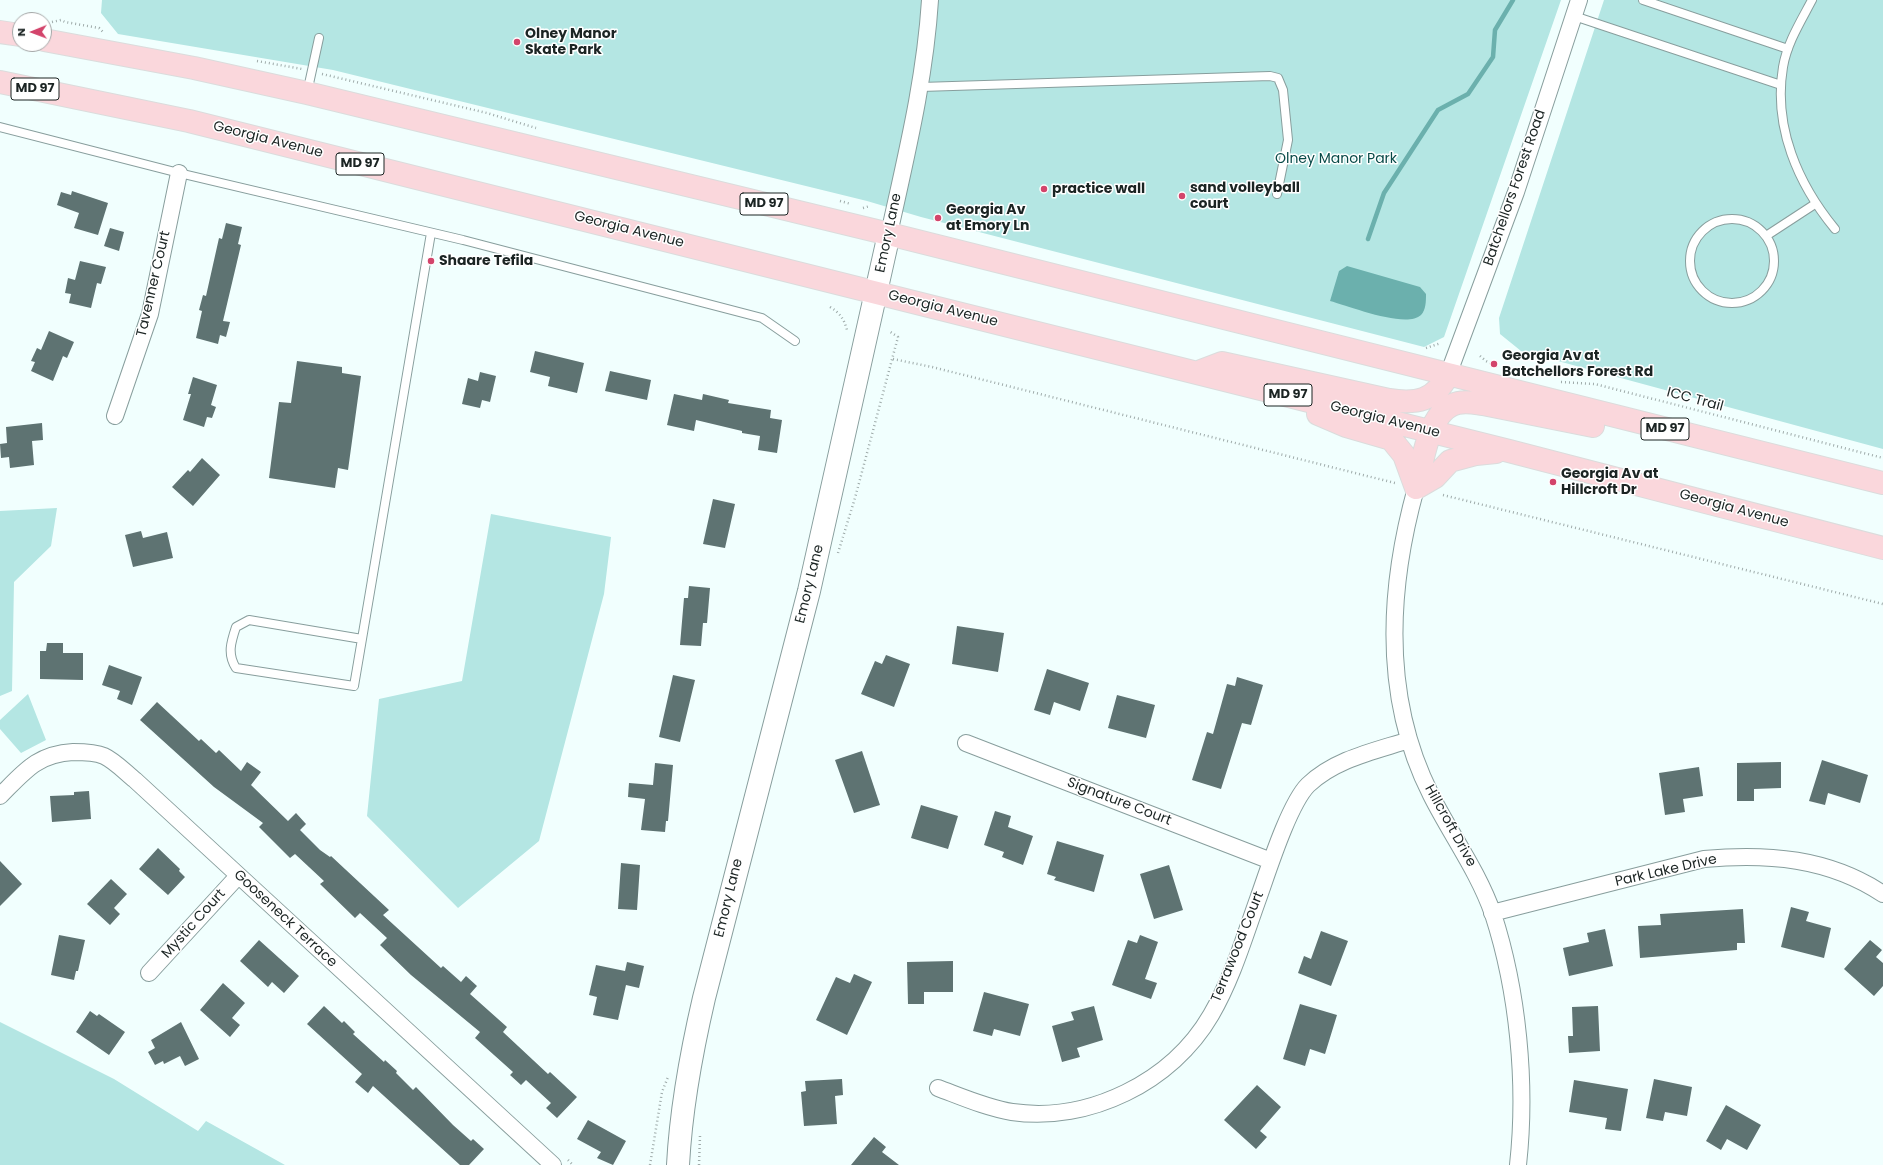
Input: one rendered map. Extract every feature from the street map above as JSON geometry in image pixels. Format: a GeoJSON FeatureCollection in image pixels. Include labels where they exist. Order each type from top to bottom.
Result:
{"type":"FeatureCollection","features":[{"type":"Feature","properties":{"kind":"main road"},"geometry":{"type":"LineString","coordinates":[[0,32],[12,34]]}},
{"type":"Feature","properties":{"kind":"main road","name":"MD 97"},"geometry":{"type":"LineString","coordinates":[[52,41],[194,68],[307,93],[889,234],[1883,483]]}},
{"type":"Feature","properties":{"kind":"main road","name":"Georgia Avenue"},"geometry":{"type":"LineString","coordinates":[[0,82],[189,121],[1431,431],[1883,548]]}},
{"type":"Feature","properties":{"kind":"main road"},"geometry":{"type":"LineString","coordinates":[[1196,372],[1222,363],[1389,400],[1406,402],[1418,401],[1428,397],[1440,387],[1448,375]]}},
{"type":"Feature","properties":{"kind":"main road"},"geometry":{"type":"LineString","coordinates":[[1282,394],[1315,413],[1346,426],[1391,439],[1404,455],[1409,486]]}},
{"type":"Feature","properties":{"kind":"main road"},"geometry":{"type":"LineString","coordinates":[[1409,486],[1436,419],[1449,406],[1458,403],[1468,402],[1614,430],[1722,443]]}},
{"type":"Feature","properties":{"kind":"main road"},"geometry":{"type":"LineString","coordinates":[[1409,486],[1435,476],[1450,461],[1476,454],[1509,451]]}},
{"type":"Feature","properties":{"kind":"street","name":"Emory Lane"},"geometry":{"type":"LineString","coordinates":[[678,1165],[683,1103],[691,1056],[704,998],[809,591],[921,87],[928,31],[930,0]]}},
{"type":"Feature","properties":{"kind":"street","name":"Batchellors Forest Road"},"geometry":{"type":"LineString","coordinates":[[1448,375],[1516,192],[1579,0]]}},
{"type":"Feature","properties":{"kind":"street","name":"Tavenner Court"},"geometry":{"type":"LineString","coordinates":[[115,416],[150,314],[179,173]]}},
{"type":"Feature","properties":{"kind":"street","name":"Hillcroft Drive"},"geometry":{"type":"LineString","coordinates":[[1409,486],[1405,528],[1396,580],[1394,619],[1395,661],[1400,701],[1409,740],[1430,794],[1480,880],[1492,913],[1514,999],[1522,1164]]}},
{"type":"Feature","properties":{"kind":"street","name":"Terrawood Court"},"geometry":{"type":"LineString","coordinates":[[938,1088],[981,1104],[1012,1112],[1044,1114],[1097,1104],[1125,1093],[1153,1078],[1191,1043],[1211,1015],[1232,970],[1271,861],[1297,800],[1307,786],[1324,772],[1348,760],[1409,740]]}},
{"type":"Feature","properties":{"kind":"street","name":"Signature Court"},"geometry":{"type":"LineString","coordinates":[[966,743],[1271,861]]}},
{"type":"Feature","properties":{"kind":"street","name":"Gooseneck Terrace"},"geometry":{"type":"LineString","coordinates":[[0,796],[24,771],[44,757],[60,753],[82,752],[104,756],[135,780],[553,1165]]}},
{"type":"Feature","properties":{"kind":"street","name":"Park Lake Drive"},"geometry":{"type":"LineString","coordinates":[[1492,913],[1704,859],[1738,856],[1774,857],[1808,862],[1839,873],[1883,894]]}},
{"type":"Feature","properties":{"kind":"street","name":"Mystic Court"},"geometry":{"type":"LineString","coordinates":[[149,973],[238,876]]}},
{"type":"Feature","properties":{"kind":"lane"},"geometry":{"type":"LineString","coordinates":[[1643,0],[1788,49]]}},
{"type":"Feature","properties":{"kind":"lane"},"geometry":{"type":"LineString","coordinates":[[1812,0],[1788,49],[1783,67],[1781,85],[1785,134],[1794,163],[1815,204],[1835,229]]}},
{"type":"Feature","properties":{"kind":"lane"},"geometry":{"type":"LineString","coordinates":[[1574,16],[1781,85]]}},
{"type":"Feature","properties":{"kind":"lane"},"geometry":{"type":"LineString","coordinates":[[307,93],[319,38]]}},
{"type":"Feature","properties":{"kind":"lane"},"geometry":{"type":"LineString","coordinates":[[921,87],[1270,76],[1278,78],[1283,90],[1288,140],[1277,194]]}},
{"type":"Feature","properties":{"kind":"lane"},"geometry":{"type":"LineString","coordinates":[[0,127],[179,173],[431,233],[762,318],[795,341]]}},
{"type":"Feature","properties":{"kind":"lane"},"geometry":{"type":"LineString","coordinates":[[1766,236],[1815,204]]}},
{"type":"Feature","properties":{"kind":"lane"},"geometry":{"type":"LineString","coordinates":[[1739,219],[1750,223],[1766,236],[1772,249],[1774,259],[1773,270],[1768,284],[1754,297],[1745,301],[1726,303],[1711,298],[1697,284],[1691,267],[1690,258],[1698,236],[1707,227],[1718,221],[1739,219]]}},
{"type":"Feature","properties":{"kind":"lane"},"geometry":{"type":"LineString","coordinates":[[362,639],[249,620],[236,627],[231,643],[230,660],[236,668],[354,686],[362,639],[431,233]]}},
{"type":"Feature","properties":{"kind":"path"},"geometry":{"type":"LineString","coordinates":[[830,307],[837,311],[844,322]]}},
{"type":"Feature","properties":{"kind":"path"},"geometry":{"type":"LineString","coordinates":[[889,331],[898,338],[893,360],[940,368],[1883,604]]}},
{"type":"Feature","properties":{"kind":"path"},"geometry":{"type":"LineString","coordinates":[[1480,356],[1486,362],[1500,367]]}},
{"type":"Feature","properties":{"kind":"path","name":"ICC Trail"},"geometry":{"type":"LineString","coordinates":[[1558,382],[1594,384],[1883,458]]}},
{"type":"Feature","properties":{"kind":"green space","name":"Olney Manor Park"},"geometry":{"type":"Polygon","coordinates":[[[102,0],[1561,0],[1444,337],[1424,347],[921,217],[867,201],[333,70],[118,34],[101,13],[102,0]]]}},
{"type":"Feature","properties":{"kind":"green space"},"geometry":{"type":"Polygon","coordinates":[[[1604,0],[1883,0],[1883,449],[1521,351],[1500,334],[1499,318],[1604,0]]]}},
{"type":"Feature","properties":{"kind":"green space"},"geometry":{"type":"Polygon","coordinates":[[[57,508],[51,546],[14,582],[12,691],[0,696],[0,511],[57,508]]]}},
{"type":"Feature","properties":{"kind":"green space"},"geometry":{"type":"Polygon","coordinates":[[[491,514],[611,537],[604,594],[539,841],[458,908],[367,816],[379,699],[462,681],[491,514]]]}},
{"type":"Feature","properties":{"kind":"green space"},"geometry":{"type":"Polygon","coordinates":[[[28,694],[46,740],[21,753],[0,729],[0,720],[28,694]]]}},
{"type":"Feature","properties":{"kind":"green space"},"geometry":{"type":"Polygon","coordinates":[[[0,1022],[114,1079],[198,1131],[206,1121],[285,1165],[0,1165],[0,1022]]]}},
{"type":"Feature","properties":{"kind":"shaded area"},"geometry":{"type":"Polygon","coordinates":[[[1347,266],[1420,287],[1426,294],[1423,313],[1414,319],[1391,318],[1330,301],[1339,271],[1347,266]]]}},
{"type":"Feature","properties":{"kind":"building"},"geometry":{"type":"Polygon","coordinates":[[[72,191],[108,203],[98,235],[74,228],[79,213],[57,205],[61,192],[71,195],[72,191]]]}},
{"type":"Feature","properties":{"kind":"building"},"geometry":{"type":"Polygon","coordinates":[[[226,223],[242,227],[238,244],[241,245],[223,321],[230,322],[226,337],[220,335],[218,344],[196,338],[202,311],[199,310],[203,295],[206,296],[219,238],[222,239],[226,223]]]}},
{"type":"Feature","properties":{"kind":"building"},"geometry":{"type":"Polygon","coordinates":[[[110,228],[124,232],[119,251],[104,246],[110,228]]]}},
{"type":"Feature","properties":{"kind":"building"},"geometry":{"type":"Polygon","coordinates":[[[80,261],[106,267],[101,284],[97,283],[91,308],[69,303],[71,294],[65,293],[68,278],[75,280],[80,261]]]}},
{"type":"Feature","properties":{"kind":"building"},"geometry":{"type":"Polygon","coordinates":[[[49,331],[74,342],[67,358],[63,356],[53,381],[31,371],[35,362],[31,361],[37,348],[41,350],[49,331]]]}},
{"type":"Feature","properties":{"kind":"building"},"geometry":{"type":"Polygon","coordinates":[[[535,351],[584,363],[577,393],[548,386],[550,377],[530,372],[535,351]]]}},
{"type":"Feature","properties":{"kind":"building"},"geometry":{"type":"Polygon","coordinates":[[[297,361],[342,367],[342,373],[361,376],[348,470],[338,468],[335,488],[269,478],[279,402],[291,403],[297,361]]]}},
{"type":"Feature","properties":{"kind":"building"},"geometry":{"type":"Polygon","coordinates":[[[610,371],[651,380],[647,400],[605,391],[610,371]]]}},
{"type":"Feature","properties":{"kind":"building"},"geometry":{"type":"Polygon","coordinates":[[[480,372],[496,376],[490,402],[482,400],[480,408],[462,404],[468,378],[478,381],[480,372]]]}},
{"type":"Feature","properties":{"kind":"building"},"geometry":{"type":"Polygon","coordinates":[[[193,377],[217,385],[211,405],[216,407],[212,418],[207,417],[204,427],[183,420],[191,394],[188,394],[193,377]]]}},
{"type":"Feature","properties":{"kind":"building"},"geometry":{"type":"Polygon","coordinates":[[[674,394],[702,400],[703,394],[729,400],[728,403],[771,410],[770,418],[782,420],[777,453],[758,450],[760,436],[742,433],[742,431],[696,420],[694,431],[667,425],[674,394]]]}},
{"type":"Feature","properties":{"kind":"building"},"geometry":{"type":"Polygon","coordinates":[[[42,423],[43,440],[32,441],[34,465],[10,468],[9,457],[1,458],[0,444],[7,443],[6,427],[42,423]]]}},
{"type":"Feature","properties":{"kind":"building"},"geometry":{"type":"Polygon","coordinates":[[[202,458],[220,475],[193,506],[172,487],[188,470],[190,472],[202,458]]]}},
{"type":"Feature","properties":{"kind":"building"},"geometry":{"type":"Polygon","coordinates":[[[713,499],[735,504],[725,548],[703,544],[713,499]]]}},
{"type":"Feature","properties":{"kind":"building"},"geometry":{"type":"Polygon","coordinates":[[[141,531],[143,538],[167,532],[173,558],[133,567],[125,535],[141,531]]]}},
{"type":"Feature","properties":{"kind":"building"},"geometry":{"type":"Polygon","coordinates":[[[689,586],[710,588],[707,623],[703,623],[701,646],[680,645],[684,598],[688,598],[689,586]]]}},
{"type":"Feature","properties":{"kind":"building"},"geometry":{"type":"Polygon","coordinates":[[[957,626],[1004,633],[998,672],[952,664],[957,626]]]}},
{"type":"Feature","properties":{"kind":"building"},"geometry":{"type":"Polygon","coordinates":[[[47,643],[63,643],[63,653],[83,653],[83,680],[40,679],[40,651],[46,651],[47,643]]]}},
{"type":"Feature","properties":{"kind":"building"},"geometry":{"type":"Polygon","coordinates":[[[886,655],[910,664],[894,707],[861,694],[875,661],[882,664],[886,655]]]}},
{"type":"Feature","properties":{"kind":"building"},"geometry":{"type":"Polygon","coordinates":[[[109,665],[142,677],[132,705],[117,699],[120,691],[102,685],[109,665]]]}},
{"type":"Feature","properties":{"kind":"building"},"geometry":{"type":"Polygon","coordinates":[[[1047,669],[1089,683],[1080,711],[1054,702],[1050,715],[1034,710],[1047,669]]]}},
{"type":"Feature","properties":{"kind":"building"},"geometry":{"type":"Polygon","coordinates":[[[673,675],[695,680],[680,742],[659,737],[673,675]]]}},
{"type":"Feature","properties":{"kind":"building"},"geometry":{"type":"Polygon","coordinates":[[[1237,677],[1263,685],[1251,725],[1242,723],[1221,789],[1192,780],[1207,732],[1213,734],[1227,684],[1235,686],[1237,677]]]}},
{"type":"Feature","properties":{"kind":"building"},"geometry":{"type":"Polygon","coordinates":[[[1117,695],[1155,705],[1146,738],[1108,728],[1117,695]]]}},
{"type":"Feature","properties":{"kind":"building"},"geometry":{"type":"Polygon","coordinates":[[[157,702],[199,741],[201,739],[216,753],[219,750],[241,771],[247,762],[261,772],[251,785],[288,821],[296,813],[306,824],[300,830],[320,850],[330,857],[331,856],[389,910],[383,915],[441,968],[443,966],[461,982],[466,976],[477,986],[470,994],[507,1027],[503,1032],[548,1074],[550,1072],[577,1097],[557,1118],[546,1108],[551,1103],[526,1080],[521,1085],[510,1075],[513,1072],[475,1038],[480,1032],[411,975],[380,945],[387,938],[360,913],[355,918],[320,884],[324,881],[295,854],[290,858],[259,827],[263,823],[214,787],[140,720],[157,702]]]}},
{"type":"Feature","properties":{"kind":"building"},"geometry":{"type":"Polygon","coordinates":[[[862,751],[880,805],[854,813],[835,760],[862,751]]]}},
{"type":"Feature","properties":{"kind":"building"},"geometry":{"type":"Polygon","coordinates":[[[1822,760],[1868,775],[1860,803],[1828,793],[1825,805],[1809,801],[1822,760]]]}},
{"type":"Feature","properties":{"kind":"building"},"geometry":{"type":"Polygon","coordinates":[[[1781,762],[1781,788],[1754,789],[1754,801],[1737,801],[1737,763],[1781,762]]]}},
{"type":"Feature","properties":{"kind":"building"},"geometry":{"type":"Polygon","coordinates":[[[655,763],[673,765],[668,821],[666,821],[665,832],[641,830],[645,799],[628,797],[629,783],[653,785],[655,763]]]}},
{"type":"Feature","properties":{"kind":"building"},"geometry":{"type":"Polygon","coordinates":[[[1699,767],[1703,796],[1683,799],[1685,812],[1665,815],[1659,773],[1699,767]]]}},
{"type":"Feature","properties":{"kind":"building"},"geometry":{"type":"Polygon","coordinates":[[[89,791],[91,819],[52,822],[50,796],[74,795],[74,792],[89,791]]]}},
{"type":"Feature","properties":{"kind":"building"},"geometry":{"type":"Polygon","coordinates":[[[921,805],[958,816],[948,849],[911,838],[921,805]]]}},
{"type":"Feature","properties":{"kind":"building"},"geometry":{"type":"Polygon","coordinates":[[[995,811],[1011,816],[1008,827],[1033,836],[1023,865],[1002,857],[1004,852],[984,845],[995,811]]]}},
{"type":"Feature","properties":{"kind":"building"},"geometry":{"type":"Polygon","coordinates":[[[1057,841],[1104,855],[1094,892],[1054,880],[1056,877],[1047,874],[1057,841]]]}},
{"type":"Feature","properties":{"kind":"building"},"geometry":{"type":"Polygon","coordinates":[[[158,848],[180,869],[179,871],[185,877],[168,895],[139,869],[158,848]]]}},
{"type":"Feature","properties":{"kind":"building"},"geometry":{"type":"Polygon","coordinates":[[[0,861],[22,884],[0,906],[0,861]]]}},
{"type":"Feature","properties":{"kind":"building"},"geometry":{"type":"Polygon","coordinates":[[[621,863],[640,865],[637,910],[618,909],[621,863]]]}},
{"type":"Feature","properties":{"kind":"building"},"geometry":{"type":"Polygon","coordinates":[[[1169,865],[1183,910],[1154,919],[1140,874],[1169,865]]]}},
{"type":"Feature","properties":{"kind":"building"},"geometry":{"type":"Polygon","coordinates":[[[111,879],[127,894],[114,908],[120,914],[110,925],[87,904],[111,879]]]}},
{"type":"Feature","properties":{"kind":"building"},"geometry":{"type":"Polygon","coordinates":[[[1791,907],[1809,912],[1806,921],[1831,928],[1824,958],[1781,947],[1791,907]]]}},
{"type":"Feature","properties":{"kind":"building"},"geometry":{"type":"Polygon","coordinates":[[[1743,909],[1745,943],[1737,943],[1737,950],[1640,958],[1638,926],[1661,925],[1660,914],[1743,909]]]}},
{"type":"Feature","properties":{"kind":"building"},"geometry":{"type":"Polygon","coordinates":[[[1605,929],[1613,966],[1569,976],[1563,948],[1589,942],[1587,933],[1605,929]]]}},
{"type":"Feature","properties":{"kind":"building"},"geometry":{"type":"Polygon","coordinates":[[[1321,931],[1348,941],[1331,986],[1298,973],[1304,956],[1311,959],[1321,931]]]}},
{"type":"Feature","properties":{"kind":"building"},"geometry":{"type":"Polygon","coordinates":[[[59,935],[85,940],[78,971],[76,971],[74,980],[51,975],[59,935]]]}},
{"type":"Feature","properties":{"kind":"building"},"geometry":{"type":"Polygon","coordinates":[[[1140,935],[1158,942],[1145,979],[1157,983],[1151,999],[1112,985],[1128,940],[1137,943],[1140,935]]]}},
{"type":"Feature","properties":{"kind":"building"},"geometry":{"type":"Polygon","coordinates":[[[259,940],[299,976],[284,993],[272,982],[268,987],[240,961],[259,940]]]}},
{"type":"Feature","properties":{"kind":"building"},"geometry":{"type":"Polygon","coordinates":[[[1870,940],[1882,950],[1876,957],[1883,963],[1883,986],[1874,996],[1844,969],[1870,940]]]}},
{"type":"Feature","properties":{"kind":"building"},"geometry":{"type":"Polygon","coordinates":[[[953,961],[953,992],[924,992],[924,1004],[908,1004],[907,962],[953,961]]]}},
{"type":"Feature","properties":{"kind":"building"},"geometry":{"type":"Polygon","coordinates":[[[627,962],[644,966],[639,988],[626,985],[618,1020],[593,1015],[597,997],[589,995],[596,965],[625,971],[627,962]]]}},
{"type":"Feature","properties":{"kind":"building"},"geometry":{"type":"Polygon","coordinates":[[[854,974],[872,982],[847,1035],[816,1020],[836,977],[850,983],[854,974]]]}},
{"type":"Feature","properties":{"kind":"building"},"geometry":{"type":"Polygon","coordinates":[[[223,983],[245,1003],[232,1018],[240,1025],[230,1037],[200,1010],[223,983]]]}},
{"type":"Feature","properties":{"kind":"building"},"geometry":{"type":"Polygon","coordinates":[[[984,992],[1029,1004],[1020,1036],[994,1029],[992,1036],[973,1031],[984,992]]]}},
{"type":"Feature","properties":{"kind":"building"},"geometry":{"type":"Polygon","coordinates":[[[1300,1004],[1337,1015],[1325,1054],[1310,1049],[1305,1066],[1283,1059],[1300,1004]]]}},
{"type":"Feature","properties":{"kind":"building"},"geometry":{"type":"Polygon","coordinates":[[[324,1006],[342,1023],[344,1021],[355,1032],[353,1034],[384,1062],[385,1060],[397,1071],[396,1073],[413,1090],[416,1087],[453,1125],[471,1141],[473,1139],[484,1149],[469,1165],[460,1165],[373,1086],[368,1093],[355,1082],[362,1074],[307,1024],[324,1006]]]}},
{"type":"Feature","properties":{"kind":"building"},"geometry":{"type":"Polygon","coordinates":[[[1094,1006],[1103,1040],[1077,1048],[1080,1057],[1062,1062],[1052,1026],[1074,1020],[1071,1012],[1094,1006]]]}},
{"type":"Feature","properties":{"kind":"building"},"geometry":{"type":"Polygon","coordinates":[[[1598,1006],[1600,1051],[1569,1053],[1568,1036],[1573,1036],[1572,1007],[1598,1006]]]}},
{"type":"Feature","properties":{"kind":"building"},"geometry":{"type":"Polygon","coordinates":[[[90,1011],[97,1016],[99,1014],[125,1032],[109,1055],[76,1032],[90,1011]]]}},
{"type":"Feature","properties":{"kind":"building"},"geometry":{"type":"Polygon","coordinates":[[[181,1022],[199,1059],[185,1066],[180,1056],[164,1064],[163,1061],[155,1065],[148,1052],[155,1048],[151,1040],[181,1022]]]}},
{"type":"Feature","properties":{"kind":"building"},"geometry":{"type":"Polygon","coordinates":[[[842,1079],[843,1095],[835,1096],[837,1124],[804,1126],[801,1092],[806,1091],[805,1081],[842,1079]]]}},
{"type":"Feature","properties":{"kind":"building"},"geometry":{"type":"Polygon","coordinates":[[[1654,1079],[1692,1087],[1687,1116],[1665,1112],[1663,1121],[1646,1118],[1654,1079]]]}},
{"type":"Feature","properties":{"kind":"building"},"geometry":{"type":"Polygon","coordinates":[[[1574,1080],[1628,1089],[1621,1131],[1605,1129],[1607,1118],[1569,1112],[1574,1080]]]}},
{"type":"Feature","properties":{"kind":"building"},"geometry":{"type":"Polygon","coordinates":[[[1257,1085],[1281,1107],[1260,1131],[1267,1137],[1256,1149],[1224,1120],[1257,1085]]]}},
{"type":"Feature","properties":{"kind":"building"},"geometry":{"type":"Polygon","coordinates":[[[1726,1105],[1761,1125],[1747,1150],[1727,1139],[1721,1150],[1706,1141],[1726,1105]]]}},
{"type":"Feature","properties":{"kind":"building"},"geometry":{"type":"Polygon","coordinates":[[[588,1120],[626,1141],[613,1165],[597,1158],[601,1152],[577,1139],[588,1120]]]}},
{"type":"Feature","properties":{"kind":"building"},"geometry":{"type":"Polygon","coordinates":[[[874,1137],[886,1147],[882,1152],[899,1165],[851,1165],[874,1137]]]}},
{"type":"Feature","properties":{"kind":"waterway"},"geometry":{"type":"LineString","coordinates":[[1368,239],[1384,193],[1438,110],[1468,94],[1493,57],[1495,30],[1513,0]]}},
{"type":"Feature","properties":{"kind":"place","name":"Olney Manor Skate Park"},"geometry":{"type":"Point","coordinates":[517,42]}},
{"type":"Feature","properties":{"kind":"place","name":"practice wall"},"geometry":{"type":"Point","coordinates":[1044,189]}},
{"type":"Feature","properties":{"kind":"place","name":"sand volleyball court"},"geometry":{"type":"Point","coordinates":[1182,196]}},
{"type":"Feature","properties":{"kind":"place","name":"Georgia Av at Emory Ln"},"geometry":{"type":"Point","coordinates":[938,218]}},
{"type":"Feature","properties":{"kind":"place","name":"Shaare Tefila"},"geometry":{"type":"Point","coordinates":[431,261]}},
{"type":"Feature","properties":{"kind":"place","name":"Georgia Av at Batchellors Forest Rd"},"geometry":{"type":"Point","coordinates":[1494,364]}},
{"type":"Feature","properties":{"kind":"place","name":"Georgia Av at Hillcroft Dr"},"geometry":{"type":"Point","coordinates":[1553,482]}}]}
